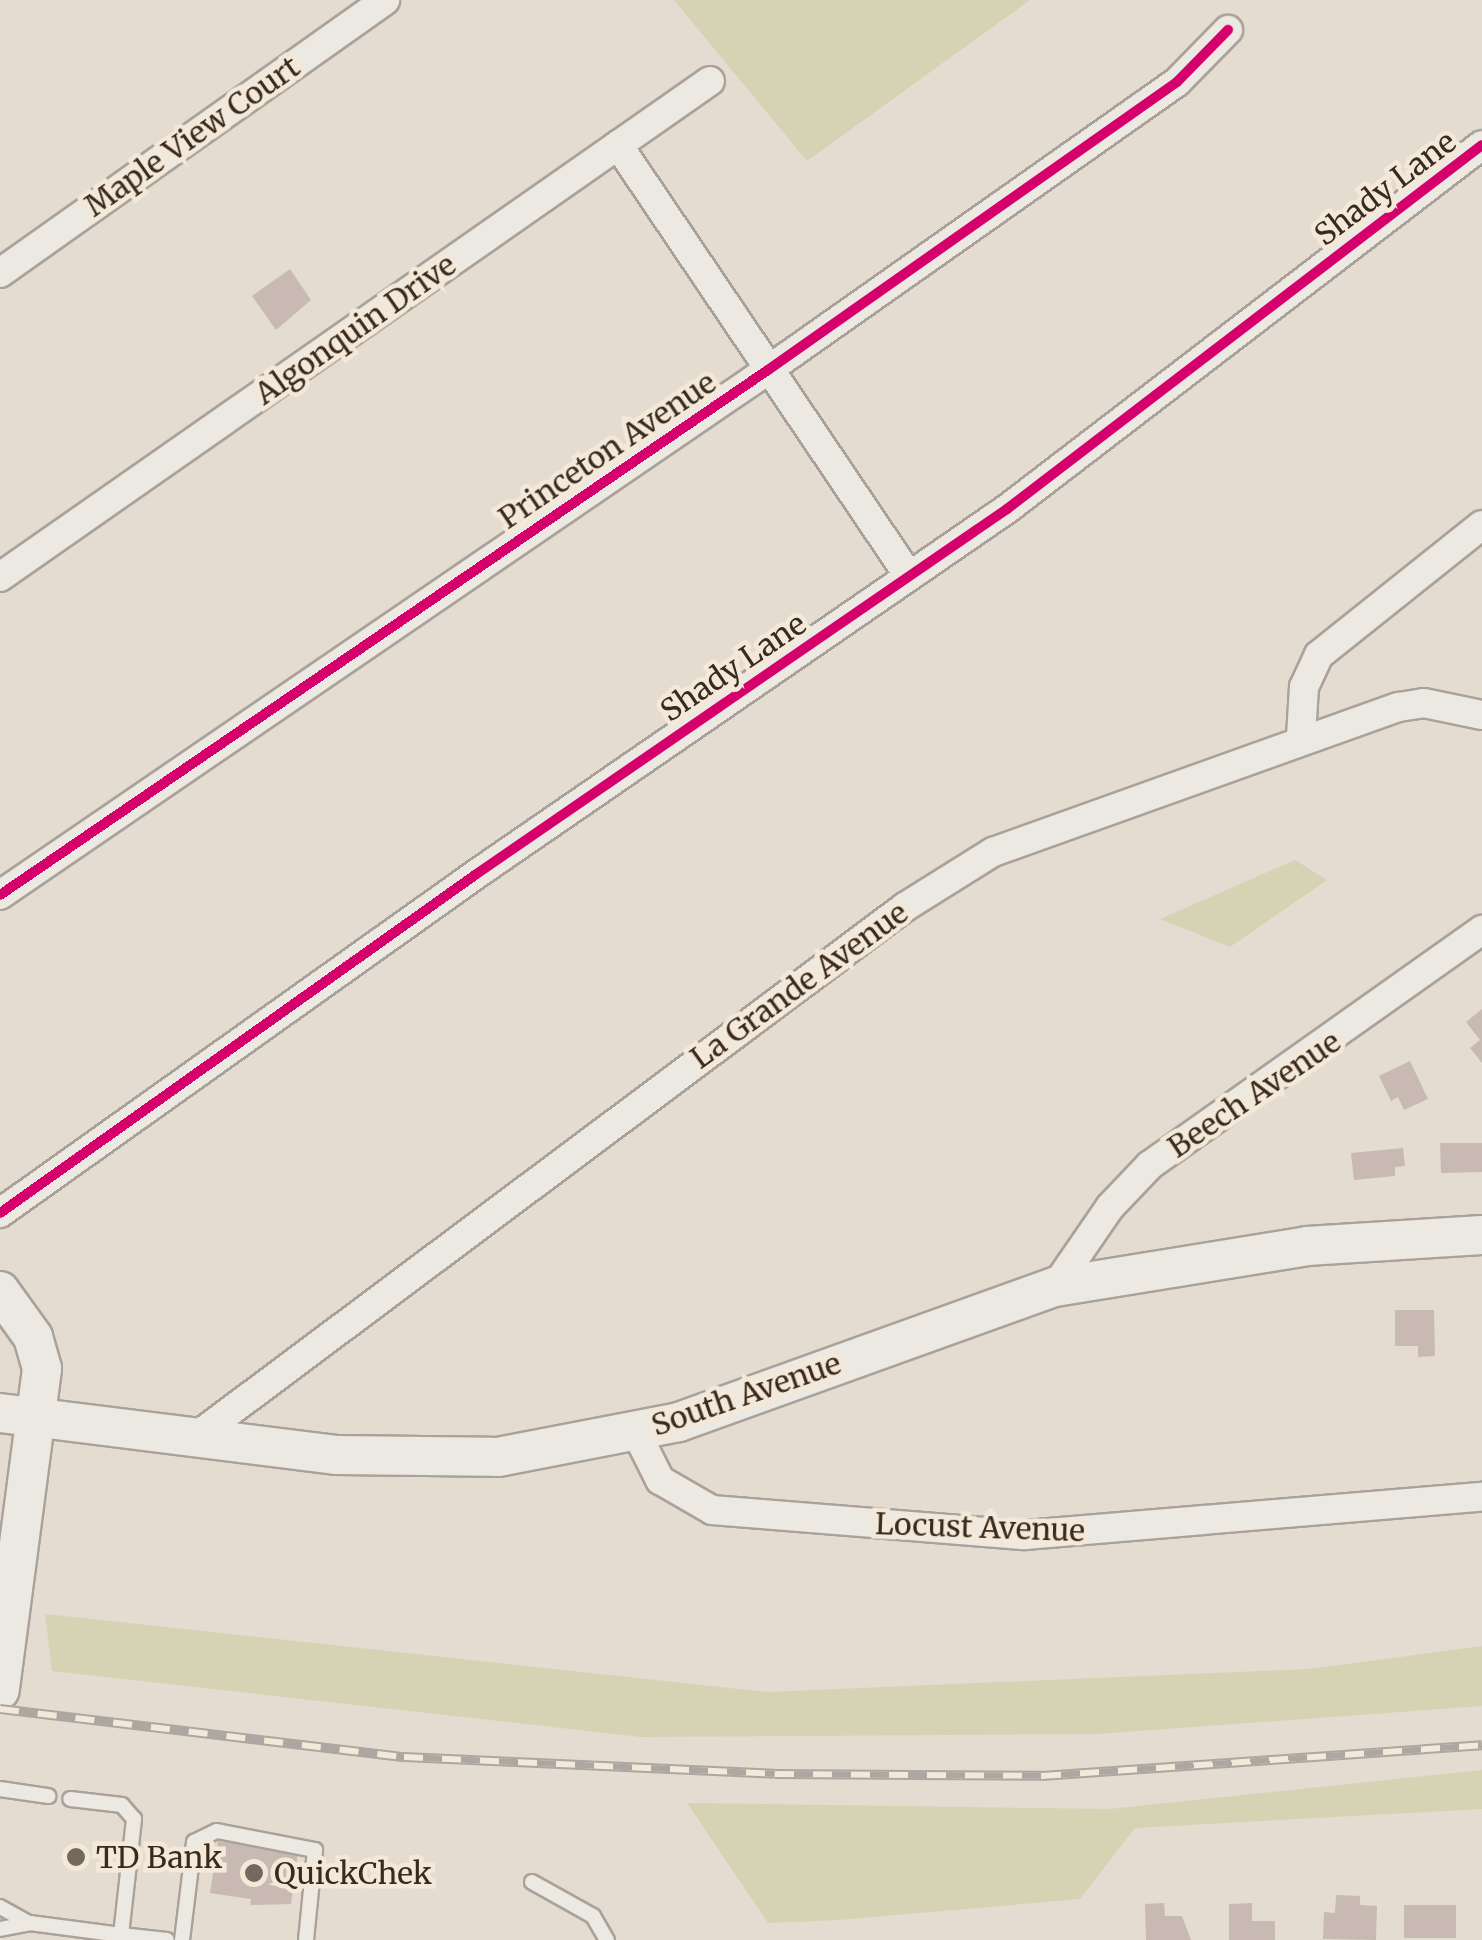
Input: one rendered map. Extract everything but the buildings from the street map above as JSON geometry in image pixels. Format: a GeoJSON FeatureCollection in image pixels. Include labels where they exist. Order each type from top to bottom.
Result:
{"type":"FeatureCollection","features":[{"type":"Feature","properties":{"kind":"main road","name":"South Avenue"},"geometry":{"type":"LineString","coordinates":[[16,1416],[407,1459],[517,1454],[636,1432],[1055,1287],[1307,1246],[1482,1234]]}},
{"type":"Feature","properties":{"kind":"main road"},"geometry":{"type":"LineString","coordinates":[[0,1291],[33,1337],[42,1368],[16,1416],[0,1690]]}},
{"type":"Feature","properties":{"kind":"street","name":"Maple View Court"},"geometry":{"type":"LineString","coordinates":[[0,273],[385,0]]}},
{"type":"Feature","properties":{"kind":"street","name":"Princeton Avenue"},"geometry":{"type":"LineString","coordinates":[[0,895],[768,370],[1177,82],[1228,30]]}},
{"type":"Feature","properties":{"kind":"street","name":"Algonquin Drive"},"geometry":{"type":"LineString","coordinates":[[0,577],[710,81]]}},
{"type":"Feature","properties":{"kind":"street"},"geometry":{"type":"LineString","coordinates":[[618,145],[910,576]]}},
{"type":"Feature","properties":{"kind":"street","name":"Shady Lane"},"geometry":{"type":"LineString","coordinates":[[0,1213],[1007,509],[1482,145]]}},
{"type":"Feature","properties":{"kind":"street"},"geometry":{"type":"LineString","coordinates":[[1301,737],[1304,687],[1319,655],[1482,525]]}},
{"type":"Feature","properties":{"kind":"street","name":"La Grande Avenue"},"geometry":{"type":"LineString","coordinates":[[197,1436],[948,878],[1044,829],[1301,737],[1424,704],[1482,715]]}},
{"type":"Feature","properties":{"kind":"street","name":"Beech Avenue"},"geometry":{"type":"LineString","coordinates":[[1055,1287],[1110,1207],[1150,1165],[1482,930]]}},
{"type":"Feature","properties":{"kind":"street","name":"Locust Avenue"},"geometry":{"type":"LineString","coordinates":[[636,1432],[660,1480],[702,1506],[927,1527],[1093,1532],[1482,1497]]}},
{"type":"Feature","properties":{"kind":"lane"},"geometry":{"type":"LineString","coordinates":[[0,1789],[48,1796]]}},
{"type":"Feature","properties":{"kind":"lane"},"geometry":{"type":"LineString","coordinates":[[70,1799],[122,1805],[134,1819],[121,1937]]}},
{"type":"Feature","properties":{"kind":"lane"},"geometry":{"type":"LineString","coordinates":[[182,1940],[194,1842],[217,1830],[315,1850],[306,1940]]}},
{"type":"Feature","properties":{"kind":"lane"},"geometry":{"type":"LineString","coordinates":[[532,1882],[593,1916],[607,1940]]}},
{"type":"Feature","properties":{"kind":"lane"},"geometry":{"type":"LineString","coordinates":[[0,1907],[30,1923],[167,1940]]}},
{"type":"Feature","properties":{"kind":"lane"},"geometry":{"type":"LineString","coordinates":[[0,1929],[30,1923]]}},
{"type":"Feature","properties":{"kind":"shaded area"},"geometry":{"type":"Polygon","coordinates":[[[674,0],[1030,0],[807,161],[674,0]]]}},
{"type":"Feature","properties":{"kind":"shaded area"},"geometry":{"type":"Polygon","coordinates":[[[1295,860],[1327,880],[1230,947],[1160,919],[1295,860]]]}},
{"type":"Feature","properties":{"kind":"shaded area"},"geometry":{"type":"Polygon","coordinates":[[[45,1614],[767,1692],[1309,1669],[1482,1646],[1482,1706],[1097,1734],[641,1737],[52,1671],[45,1614]]]}},
{"type":"Feature","properties":{"kind":"shaded area"},"geometry":{"type":"Polygon","coordinates":[[[1482,1770],[1482,1809],[1135,1828],[1080,1899],[768,1923],[687,1803],[1109,1809],[1482,1770]]]}},
{"type":"Feature","properties":{"kind":"railway"},"geometry":{"type":"LineString","coordinates":[[0,1709],[404,1757],[775,1774],[1042,1776],[1482,1745]]}},
{"type":"Feature","properties":{"kind":"cycle path"},"geometry":{"type":"LineString","coordinates":[[0,895],[768,370],[1177,82],[1228,30]]}},
{"type":"Feature","properties":{"kind":"cycle path"},"geometry":{"type":"LineString","coordinates":[[0,1213],[475,875],[1007,509],[1482,145]]}},
{"type":"Feature","properties":{"kind":"place","name":"TD Bank"},"geometry":{"type":"Point","coordinates":[76,1857]}},
{"type":"Feature","properties":{"kind":"place","name":"QuickChek"},"geometry":{"type":"Point","coordinates":[254,1873]}}]}
